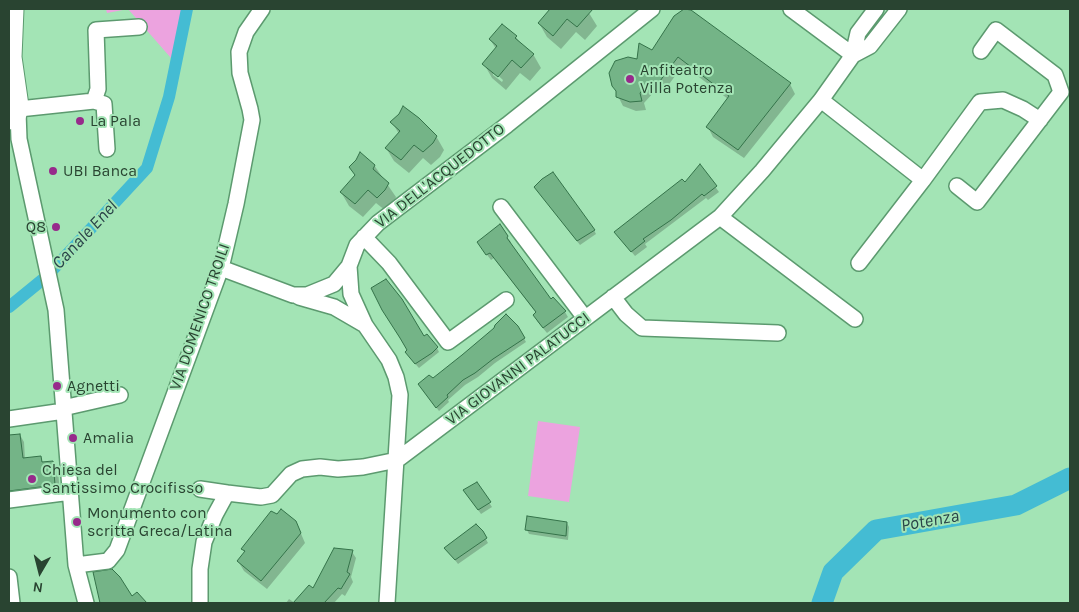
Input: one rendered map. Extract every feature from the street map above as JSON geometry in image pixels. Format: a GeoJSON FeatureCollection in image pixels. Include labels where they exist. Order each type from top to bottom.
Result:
{"type":"FeatureCollection","features":[{"type":"Feature","properties":{"kind":"main road"},"geometry":{"type":"LineString","coordinates":[[13,110],[10,63],[14,9]]}},
{"type":"Feature","properties":{"kind":"street","name":"VIA DOMENICO TROILI"},"geometry":{"type":"LineString","coordinates":[[76,565],[108,561],[116,550],[221,268],[236,204],[252,120],[240,73],[239,52],[246,32],[262,9]]}},
{"type":"Feature","properties":{"kind":"street","name":"VIA DELL'ACQUEDOTTO"},"geometry":{"type":"LineString","coordinates":[[388,603],[400,395],[396,377],[389,360],[365,325],[351,294],[349,266],[357,245],[378,223],[652,9]]}},
{"type":"Feature","properties":{"kind":"street"},"geometry":{"type":"LineString","coordinates":[[791,9],[853,55]]}},
{"type":"Feature","properties":{"kind":"street"},"geometry":{"type":"LineString","coordinates":[[853,55],[858,33],[876,9]]}},
{"type":"Feature","properties":{"kind":"street"},"geometry":{"type":"LineString","coordinates":[[853,55],[870,46],[899,9]]}},
{"type":"Feature","properties":{"kind":"street"},"geometry":{"type":"LineString","coordinates":[[94,101],[98,89],[96,30],[139,27]]}},
{"type":"Feature","properties":{"kind":"street"},"geometry":{"type":"LineString","coordinates":[[957,186],[977,202],[1061,92],[1055,75],[996,30],[980,51]]}},
{"type":"Feature","properties":{"kind":"street","name":"VIA GIOVANNI PALATUCCI"},"geometry":{"type":"LineString","coordinates":[[397,460],[720,217],[762,171],[821,100],[853,55]]}},
{"type":"Feature","properties":{"kind":"street"},"geometry":{"type":"LineString","coordinates":[[821,100],[923,180]]}},
{"type":"Feature","properties":{"kind":"street"},"geometry":{"type":"LineString","coordinates":[[859,263],[980,102],[1003,100],[1023,109],[1040,120]]}},
{"type":"Feature","properties":{"kind":"street"},"geometry":{"type":"LineString","coordinates":[[86,603],[76,565],[56,310],[13,110],[94,101],[104,104],[107,148]]}},
{"type":"Feature","properties":{"kind":"street"},"geometry":{"type":"LineString","coordinates":[[501,206],[585,318]]}},
{"type":"Feature","properties":{"kind":"street"},"geometry":{"type":"LineString","coordinates":[[720,217],[855,319]]}},
{"type":"Feature","properties":{"kind":"street"},"geometry":{"type":"LineString","coordinates":[[364,237],[389,263],[448,342],[506,300]]}},
{"type":"Feature","properties":{"kind":"street"},"geometry":{"type":"LineString","coordinates":[[293,295],[307,295],[334,284],[349,266]]}},
{"type":"Feature","properties":{"kind":"street"},"geometry":{"type":"LineString","coordinates":[[221,268],[293,295],[334,307],[365,325]]}},
{"type":"Feature","properties":{"kind":"street"},"geometry":{"type":"LineString","coordinates":[[613,298],[626,314],[642,328],[778,333]]}},
{"type":"Feature","properties":{"kind":"street"},"geometry":{"type":"LineString","coordinates":[[9,419],[64,410],[120,395]]}},
{"type":"Feature","properties":{"kind":"street"},"geometry":{"type":"LineString","coordinates":[[399,428],[411,439],[424,440]]}},
{"type":"Feature","properties":{"kind":"street"},"geometry":{"type":"LineString","coordinates":[[200,489],[261,497],[272,495],[291,474],[302,470],[320,467],[338,469],[363,467],[397,460]]}},
{"type":"Feature","properties":{"kind":"street"},"geometry":{"type":"LineString","coordinates":[[9,500],[71,492]]}},
{"type":"Feature","properties":{"kind":"street"},"geometry":{"type":"LineString","coordinates":[[200,603],[200,569],[204,542],[227,493]]}},
{"type":"Feature","properties":{"kind":"street"},"geometry":{"type":"LineString","coordinates":[[9,577],[12,603]]}},
{"type":"Feature","properties":{"kind":"shaded area"},"geometry":{"type":"Polygon","coordinates":[[[106,9],[128,9],[107,13],[106,9]]]}},
{"type":"Feature","properties":{"kind":"shaded area"},"geometry":{"type":"Polygon","coordinates":[[[128,9],[182,9],[171,58],[128,9]]]}},
{"type":"Feature","properties":{"kind":"shaded area"},"geometry":{"type":"Polygon","coordinates":[[[538,421],[580,427],[569,502],[528,496],[538,421]]]}},
{"type":"Feature","properties":{"kind":"building"},"geometry":{"type":"Polygon","coordinates":[[[550,9],[593,9],[577,27],[567,19],[553,36],[538,23],[550,9]]]}},
{"type":"Feature","properties":{"kind":"building"},"geometry":{"type":"Polygon","coordinates":[[[684,9],[691,10],[791,83],[738,150],[706,127],[729,96],[678,57],[657,85],[649,83],[640,93],[642,101],[630,102],[616,97],[616,91],[612,86],[609,73],[615,61],[628,57],[637,59],[639,43],[652,50],[674,16],[684,9]]]}},
{"type":"Feature","properties":{"kind":"building"},"geometry":{"type":"Polygon","coordinates":[[[502,24],[517,36],[515,38],[534,54],[521,68],[512,60],[498,77],[482,64],[497,46],[489,39],[502,24]]]}},
{"type":"Feature","properties":{"kind":"building"},"geometry":{"type":"Polygon","coordinates":[[[403,106],[419,118],[437,136],[433,143],[423,152],[414,145],[401,160],[385,148],[400,131],[390,122],[399,114],[403,106]]]}},
{"type":"Feature","properties":{"kind":"building"},"geometry":{"type":"Polygon","coordinates":[[[360,152],[375,165],[373,169],[389,183],[377,198],[368,190],[355,204],[340,192],[355,175],[349,167],[356,160],[360,152]]]}},
{"type":"Feature","properties":{"kind":"building"},"geometry":{"type":"Polygon","coordinates":[[[700,164],[717,186],[704,196],[702,194],[671,220],[643,239],[645,241],[631,252],[614,232],[682,179],[685,182],[700,164]]]}},
{"type":"Feature","properties":{"kind":"building"},"geometry":{"type":"Polygon","coordinates":[[[553,172],[595,230],[577,241],[534,187],[553,172]]]}},
{"type":"Feature","properties":{"kind":"building"},"geometry":{"type":"Polygon","coordinates":[[[500,224],[508,236],[507,238],[551,299],[553,297],[566,311],[543,328],[533,315],[536,312],[490,253],[486,255],[477,242],[500,224]]]}},
{"type":"Feature","properties":{"kind":"building"},"geometry":{"type":"Polygon","coordinates":[[[386,279],[402,299],[424,336],[427,334],[438,347],[415,364],[405,352],[407,350],[382,310],[371,288],[386,279]]]}},
{"type":"Feature","properties":{"kind":"building"},"geometry":{"type":"Polygon","coordinates":[[[506,314],[518,326],[525,338],[463,380],[436,408],[418,384],[429,375],[433,378],[462,355],[494,328],[506,314]]]}},
{"type":"Feature","properties":{"kind":"building","name":"Chiesa del Santissimo Crocifisso"},"geometry":{"type":"Polygon","coordinates":[[[20,434],[23,458],[41,456],[42,462],[53,461],[55,485],[9,491],[9,435],[20,434]]]}},
{"type":"Feature","properties":{"kind":"building"},"geometry":{"type":"Polygon","coordinates":[[[477,482],[491,502],[478,510],[463,490],[477,482]]]}},
{"type":"Feature","properties":{"kind":"building"},"geometry":{"type":"Polygon","coordinates":[[[281,509],[296,521],[301,533],[261,581],[237,561],[245,551],[241,549],[271,511],[277,514],[281,509]]]}},
{"type":"Feature","properties":{"kind":"building"},"geometry":{"type":"Polygon","coordinates":[[[527,516],[567,522],[566,536],[525,530],[527,516]]]}},
{"type":"Feature","properties":{"kind":"building"},"geometry":{"type":"Polygon","coordinates":[[[476,524],[487,538],[455,560],[444,548],[476,524]]]}},
{"type":"Feature","properties":{"kind":"building"},"geometry":{"type":"Polygon","coordinates":[[[334,548],[353,550],[347,572],[350,574],[341,589],[338,588],[324,603],[293,603],[309,585],[313,588],[334,548]]]}},
{"type":"Feature","properties":{"kind":"building"},"geometry":{"type":"Polygon","coordinates":[[[112,569],[120,577],[132,596],[137,592],[147,603],[100,603],[93,572],[112,569]]]}},
{"type":"Feature","properties":{"kind":"waterway","name":"Canale Enel"},"geometry":{"type":"LineString","coordinates":[[9,307],[47,276],[147,168],[169,97],[187,9]]}},
{"type":"Feature","properties":{"kind":"waterway","name":"Potenza"},"geometry":{"type":"LineString","coordinates":[[822,603],[833,572],[876,530],[1016,505],[1070,478]]}},
{"type":"Feature","properties":{"kind":"place","name":"Anfiteatro Villa Potenza"},"geometry":{"type":"Point","coordinates":[630,79]}},
{"type":"Feature","properties":{"kind":"place","name":"La Pala"},"geometry":{"type":"Point","coordinates":[80,121]}},
{"type":"Feature","properties":{"kind":"place","name":"UBI Banca"},"geometry":{"type":"Point","coordinates":[53,171]}},
{"type":"Feature","properties":{"kind":"place","name":"Q8"},"geometry":{"type":"Point","coordinates":[56,227]}},
{"type":"Feature","properties":{"kind":"place","name":"Agnetti"},"geometry":{"type":"Point","coordinates":[57,386]}},
{"type":"Feature","properties":{"kind":"place","name":"Amalia"},"geometry":{"type":"Point","coordinates":[73,438]}},
{"type":"Feature","properties":{"kind":"place","name":"Chiesa del Santissimo Crocifisso"},"geometry":{"type":"Point","coordinates":[32,479]}},
{"type":"Feature","properties":{"kind":"place","name":"Monumento con scritta Greca/Latina"},"geometry":{"type":"Point","coordinates":[77,522]}}]}
